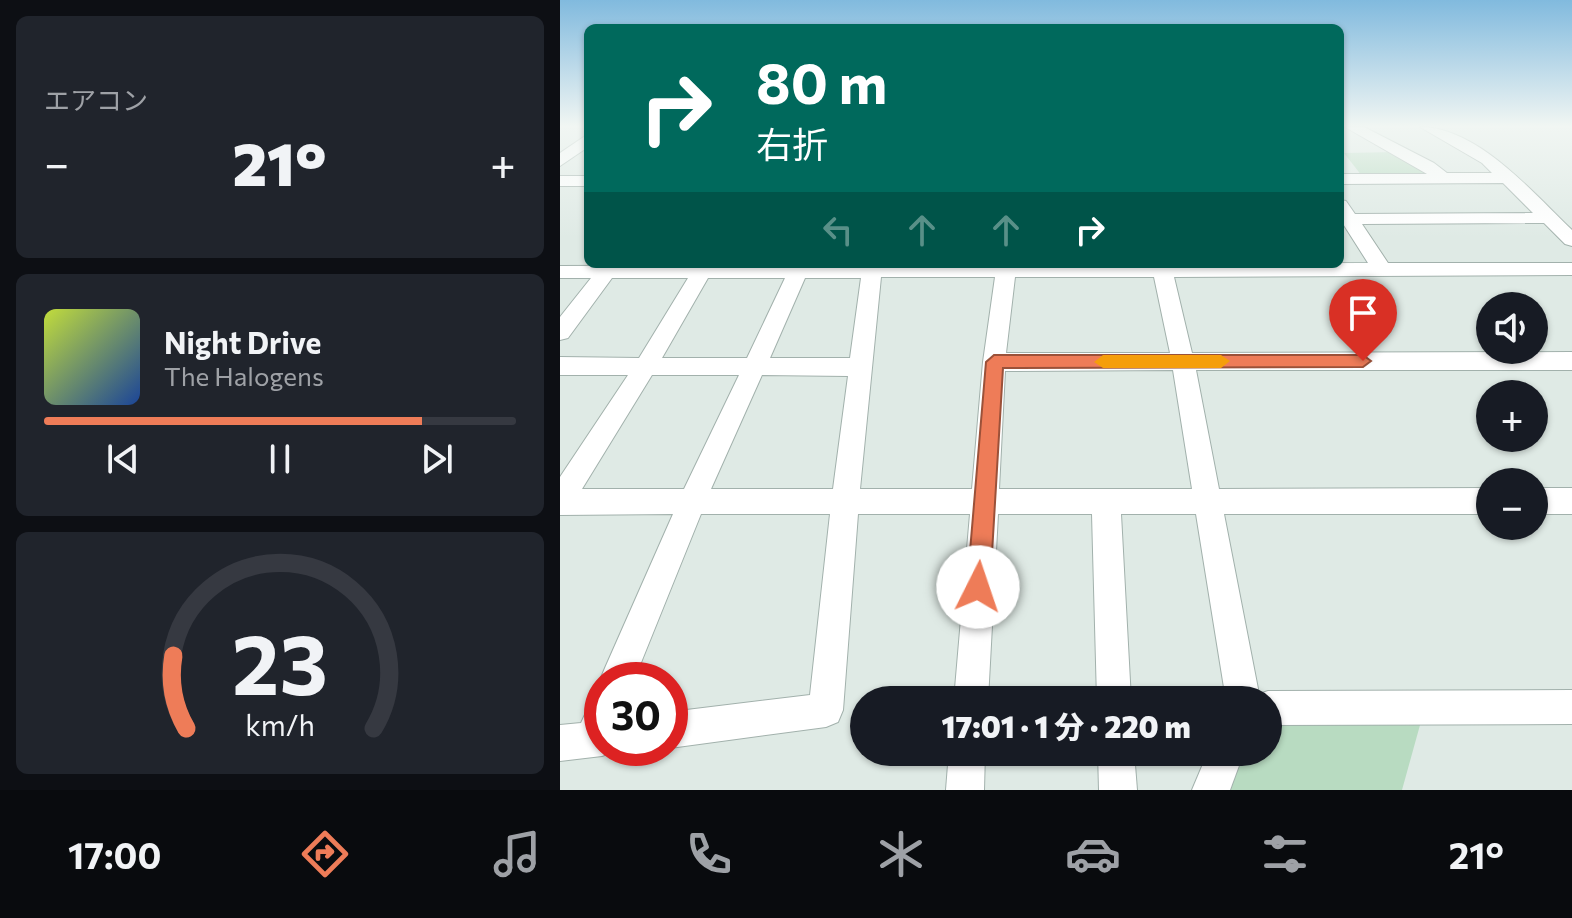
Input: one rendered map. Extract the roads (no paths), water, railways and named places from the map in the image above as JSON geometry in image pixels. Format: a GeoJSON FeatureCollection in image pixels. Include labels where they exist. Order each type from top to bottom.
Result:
{"type":"FeatureCollection","features":[{"type":"Feature","properties":{"kind":"street"},"geometry":{"type":"LineString","coordinates":[[1422,164],[1444,179]]}},
{"type":"Feature","properties":{"kind":"street"},"geometry":{"type":"LineString","coordinates":[[1493,164],[1572,240]]}},
{"type":"Feature","properties":{"kind":"street"},"geometry":{"type":"LineString","coordinates":[[1344,179],[1510,178]]}},
{"type":"Feature","properties":{"kind":"street"},"geometry":{"type":"LineString","coordinates":[[560,181],[584,181]]}},
{"type":"Feature","properties":{"kind":"street"},"geometry":{"type":"LineString","coordinates":[[1345,212],[1550,218]]}},
{"type":"Feature","properties":{"kind":"street"},"geometry":{"type":"LineString","coordinates":[[1345,212],[1382,269]]}},
{"type":"Feature","properties":{"kind":"street"},"geometry":{"type":"LineString","coordinates":[[560,272],[690,268],[646,366],[560,501]]}},
{"type":"Feature","properties":{"kind":"street"},"geometry":{"type":"LineString","coordinates":[[771,268],[826,268]]}},
{"type":"Feature","properties":{"kind":"street"},"geometry":{"type":"LineString","coordinates":[[851,268],[917,268]]}},
{"type":"Feature","properties":{"kind":"street"},"geometry":{"type":"LineString","coordinates":[[956,268],[1006,271],[1048,268]]}},
{"type":"Feature","properties":{"kind":"street"},"geometry":{"type":"LineString","coordinates":[[1162,268],[1183,361],[1241,686]]}},
{"type":"Feature","properties":{"kind":"street"},"geometry":{"type":"LineString","coordinates":[[1272,268],[1572,269]]}},
{"type":"Feature","properties":{"kind":"street"},"geometry":{"type":"LineString","coordinates":[[625,662],[692,502],[799,270]]}},
{"type":"Feature","properties":{"kind":"street"},"geometry":{"type":"LineString","coordinates":[[688,728],[826,710],[845,500],[872,270]]}},
{"type":"Feature","properties":{"kind":"street"},"geometry":{"type":"LineString","coordinates":[[560,332],[607,271]]}},
{"type":"Feature","properties":{"kind":"street"},"geometry":{"type":"LineString","coordinates":[[972,686],[994,362],[1006,271]]}},
{"type":"Feature","properties":{"kind":"street"},"geometry":{"type":"LineString","coordinates":[[994,362],[1572,361]]}},
{"type":"Feature","properties":{"kind":"street"},"geometry":{"type":"LineString","coordinates":[[560,366],[861,367]]}},
{"type":"Feature","properties":{"kind":"street"},"geometry":{"type":"LineString","coordinates":[[560,501],[1476,501]]}},
{"type":"Feature","properties":{"kind":"street"},"geometry":{"type":"LineString","coordinates":[[1548,501],[1572,501]]}},
{"type":"Feature","properties":{"kind":"street"},"geometry":{"type":"LineString","coordinates":[[1106,502],[1113,686]]}},
{"type":"Feature","properties":{"kind":"street"},"geometry":{"type":"LineString","coordinates":[[1282,708],[1572,707]]}},
{"type":"Feature","properties":{"kind":"street"},"geometry":{"type":"LineString","coordinates":[[965,790],[966,766]]}},
{"type":"Feature","properties":{"kind":"street"},"geometry":{"type":"LineString","coordinates":[[1117,766],[1118,790]]}},
{"type":"Feature","properties":{"kind":"street"},"geometry":{"type":"LineString","coordinates":[[1211,790],[1220,766]]}}]}
